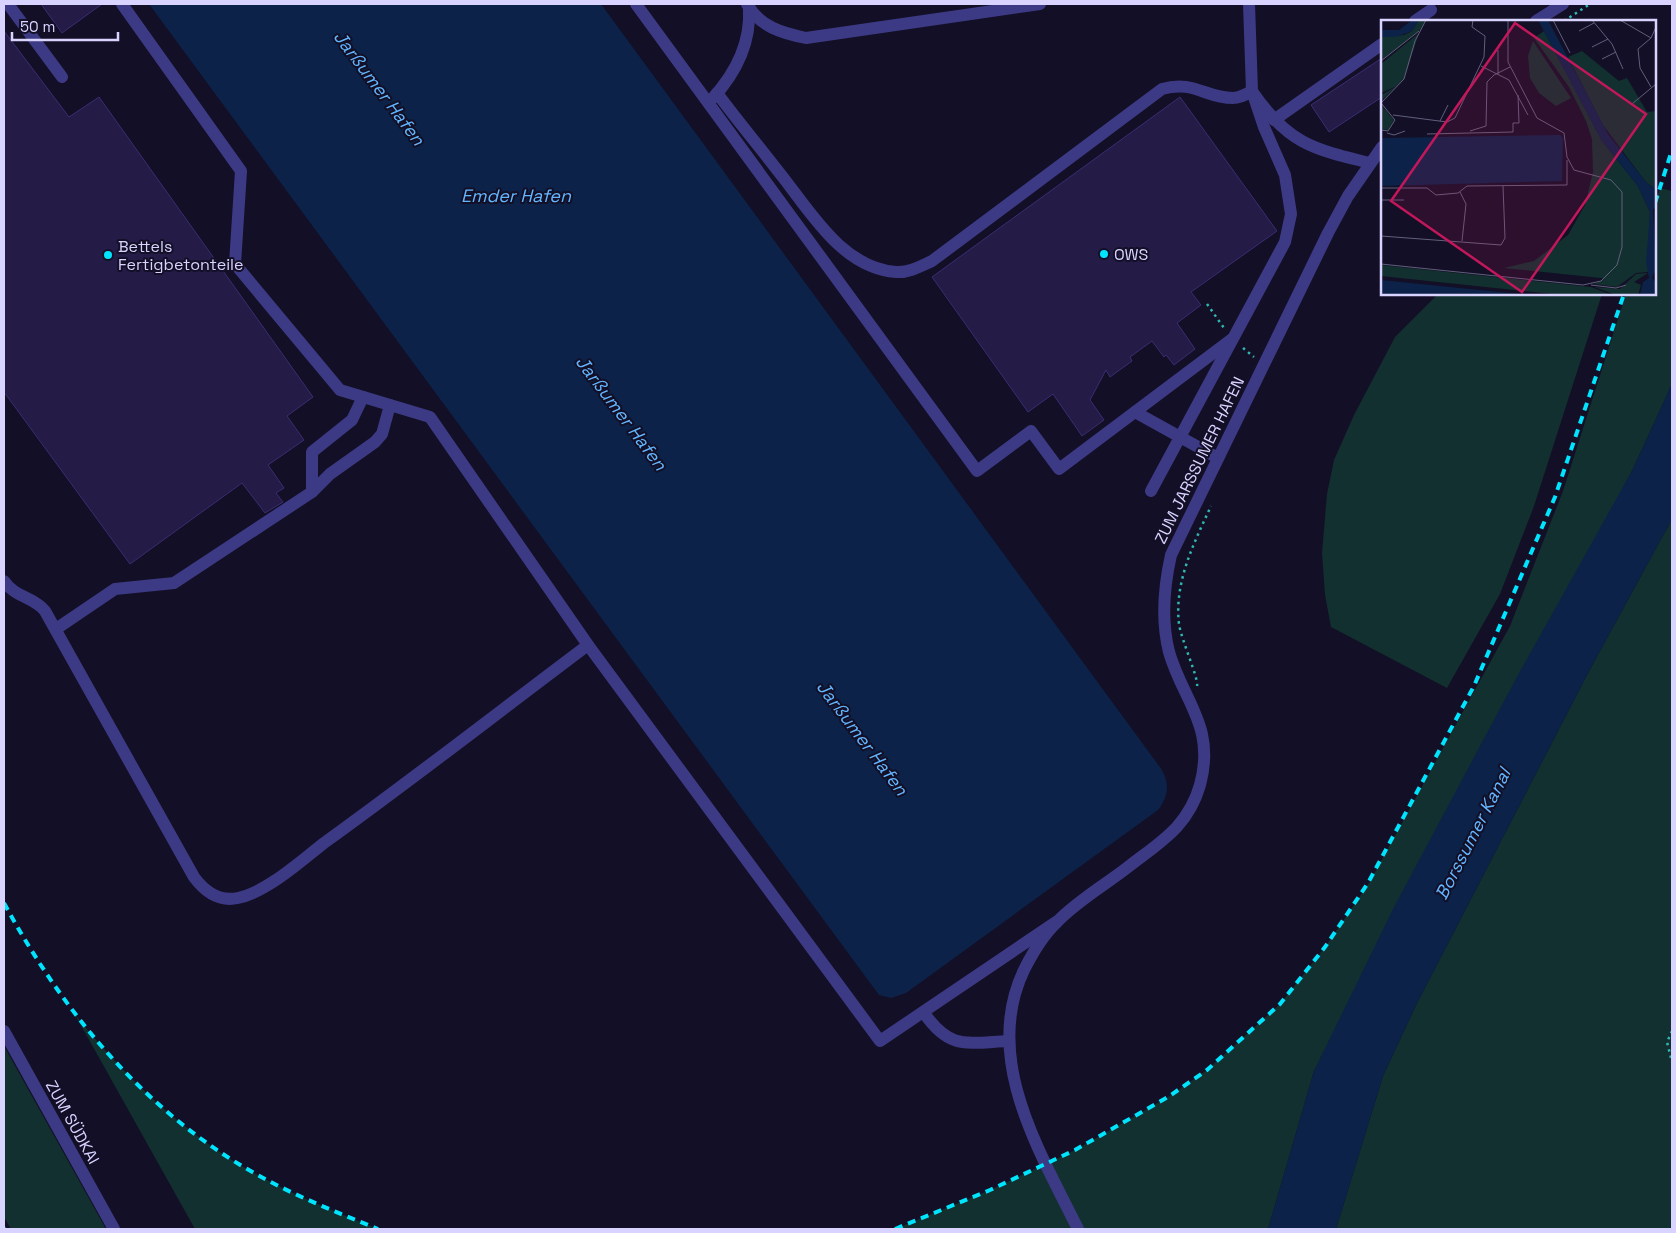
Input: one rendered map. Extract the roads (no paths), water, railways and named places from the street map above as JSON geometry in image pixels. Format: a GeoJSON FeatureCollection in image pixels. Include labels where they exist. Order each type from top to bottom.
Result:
{"type":"FeatureCollection","features":[{"type":"Feature","properties":{"kind":"street"},"geometry":{"type":"LineString","coordinates":[[8,4],[62,77]]}},
{"type":"Feature","properties":{"kind":"street"},"geometry":{"type":"LineString","coordinates":[[122,4],[241,171],[235,264],[340,390],[430,417],[588,645],[880,1041],[1056,922]]}},
{"type":"Feature","properties":{"kind":"street"},"geometry":{"type":"LineString","coordinates":[[636,4],[977,470],[1031,431],[1059,470],[1232,339]]}},
{"type":"Feature","properties":{"kind":"street"},"geometry":{"type":"LineString","coordinates":[[748,6],[766,26],[781,33],[806,38],[1040,4]]}},
{"type":"Feature","properties":{"kind":"street"},"geometry":{"type":"LineString","coordinates":[[1151,491],[1285,242],[1291,214],[1285,175],[1264,127],[1252,91],[1249,4]]}},
{"type":"Feature","properties":{"kind":"street"},"geometry":{"type":"LineString","coordinates":[[1538,20],[1563,4]]}},
{"type":"Feature","properties":{"kind":"street"},"geometry":{"type":"LineString","coordinates":[[708,103],[729,81],[741,56],[750,29],[748,6]]}},
{"type":"Feature","properties":{"kind":"street"},"geometry":{"type":"LineString","coordinates":[[1416,20],[1431,10]]}},
{"type":"Feature","properties":{"kind":"street"},"geometry":{"type":"LineString","coordinates":[[1274,120],[1381,45]]}},
{"type":"Feature","properties":{"kind":"street"},"geometry":{"type":"LineString","coordinates":[[718,93],[827,233],[850,253],[872,266],[897,272],[916,269],[932,261],[1162,89],[1188,86],[1234,98],[1252,91]]}},
{"type":"Feature","properties":{"kind":"street"},"geometry":{"type":"LineString","coordinates":[[1252,91],[1274,120],[1301,143],[1370,163]]}},
{"type":"Feature","properties":{"kind":"street","name":"ZUM JARSSUMER HAFEN"},"geometry":{"type":"LineString","coordinates":[[1078,1229],[1025,1113],[1011,1066],[1008,1041],[1016,988],[1032,954],[1056,922],[1168,838],[1186,817],[1200,785],[1204,755],[1198,717],[1170,654],[1166,638],[1166,588],[1171,555],[1328,233],[1348,196],[1381,148]]}},
{"type":"Feature","properties":{"kind":"street"},"geometry":{"type":"LineString","coordinates":[[312,492],[312,452],[352,420],[363,397]]}},
{"type":"Feature","properties":{"kind":"street"},"geometry":{"type":"LineString","coordinates":[[56,629],[115,589],[174,583],[312,492],[330,474],[375,442],[382,434],[390,405]]}},
{"type":"Feature","properties":{"kind":"street"},"geometry":{"type":"LineString","coordinates":[[1135,412],[1218,458]]}},
{"type":"Feature","properties":{"kind":"street"},"geometry":{"type":"LineString","coordinates":[[4,581],[12,591],[40,605],[56,629],[194,877],[208,893],[229,900],[250,895],[267,885],[588,645]]}},
{"type":"Feature","properties":{"kind":"street"},"geometry":{"type":"LineString","coordinates":[[924,1013],[935,1028],[952,1040],[972,1043],[1008,1041]]}},
{"type":"Feature","properties":{"kind":"street","name":"ZUM SÜDKAI"},"geometry":{"type":"LineString","coordinates":[[4,1031],[114,1229]]}},
{"type":"Feature","properties":{"kind":"water","name":"Emder Hafen"},"geometry":{"type":"Polygon","coordinates":[[[149,4],[601,4],[1162,770],[1165,775],[1167,791],[1158,810],[906,993],[891,998],[879,995],[149,4]]]}},
{"type":"Feature","properties":{"kind":"water","name":"Borssumer Kanal"},"geometry":{"type":"Polygon","coordinates":[[[1672,384],[1672,519],[1588,673],[1416,1005],[1383,1076],[1336,1229],[1268,1229],[1314,1071],[1394,907],[1518,675],[1633,469],[1672,384]]]}},
{"type":"Feature","properties":{"kind":"railway"},"geometry":{"type":"LineString","coordinates":[[1656,200],[1672,150]]}},
{"type":"Feature","properties":{"kind":"railway"},"geometry":{"type":"LineString","coordinates":[[895,1229],[990,1190],[1075,1150],[1168,1097],[1207,1070],[1280,1004],[1325,947],[1368,883],[1474,686],[1555,497],[1624,295]]}},
{"type":"Feature","properties":{"kind":"railway"},"geometry":{"type":"LineString","coordinates":[[4,903],[52,982],[80,1020],[110,1056],[142,1089],[177,1120],[214,1148],[254,1173],[284,1189],[378,1229]]}},
{"type":"Feature","properties":{"kind":"place","name":"OWS"},"geometry":{"type":"Point","coordinates":[1104,254]}},
{"type":"Feature","properties":{"kind":"place","name":"Bettels Fertigbetonteile"},"geometry":{"type":"Point","coordinates":[108,255]}},
{"type":"Feature","properties":{"kind":"water label","name":"Jarßumer Hafen"},"geometry":{"type":"Point","coordinates":[379,88]}},
{"type":"Feature","properties":{"kind":"water label","name":"Jarßumer Hafen"},"geometry":{"type":"Point","coordinates":[621,413]}},
{"type":"Feature","properties":{"kind":"water label","name":"Jarßumer Hafen"},"geometry":{"type":"Point","coordinates":[862,738]}}]}
